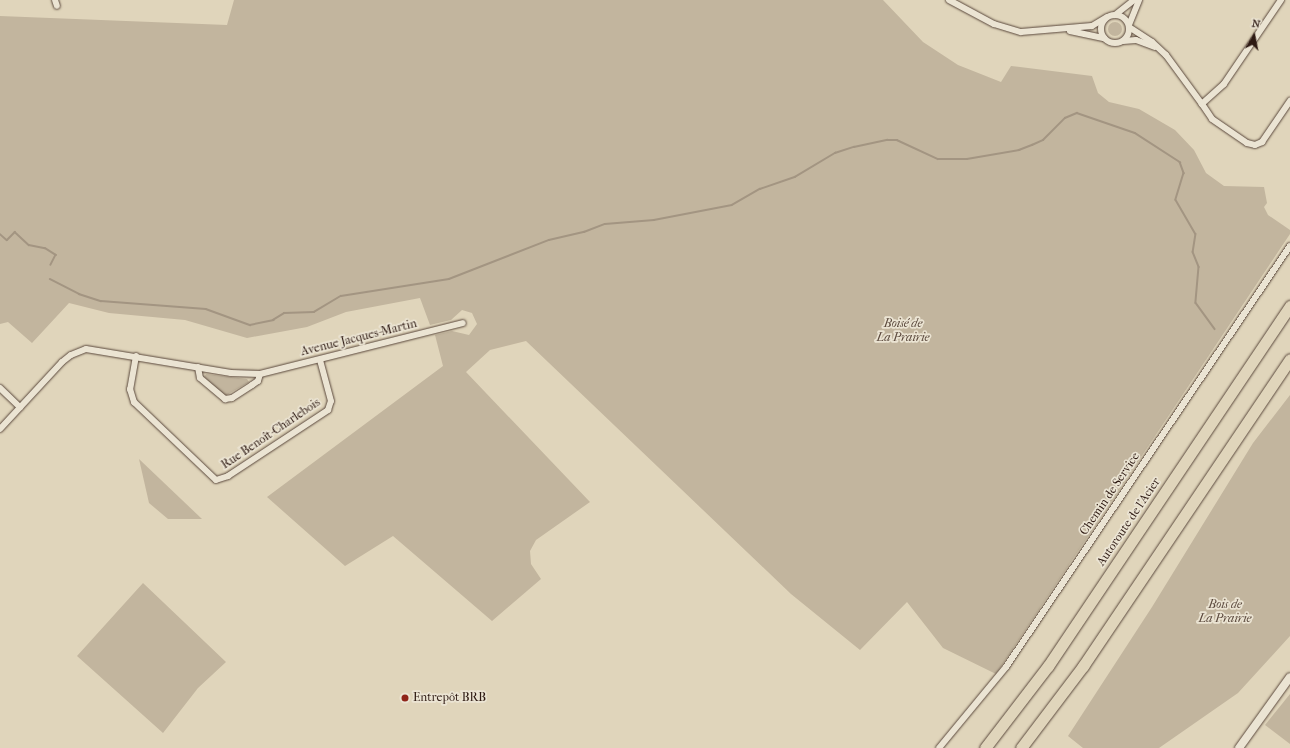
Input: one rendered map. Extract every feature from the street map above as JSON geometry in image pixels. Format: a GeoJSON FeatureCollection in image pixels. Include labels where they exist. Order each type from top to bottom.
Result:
{"type":"FeatureCollection","features":[{"type":"Feature","properties":{"kind":"highway","name":"Autoroute de l'Acier"},"geometry":{"type":"LineString","coordinates":[[985,748],[1048,666],[1290,306]]}},
{"type":"Feature","properties":{"kind":"highway"},"geometry":{"type":"LineString","coordinates":[[1021,748],[1089,658],[1290,359]]}},
{"type":"Feature","properties":{"kind":"main road"},"geometry":{"type":"LineString","coordinates":[[1239,748],[1290,677]]}},
{"type":"Feature","properties":{"kind":"street"},"geometry":{"type":"LineString","coordinates":[[950,0],[1009,30],[1029,32],[1065,30],[1094,25],[1107,17],[1115,15],[1134,0]]}},
{"type":"Feature","properties":{"kind":"street"},"geometry":{"type":"LineString","coordinates":[[1122,42],[1128,35],[1129,26],[1139,0]]}},
{"type":"Feature","properties":{"kind":"street"},"geometry":{"type":"LineString","coordinates":[[1202,104],[1224,84],[1281,0]]}},
{"type":"Feature","properties":{"kind":"street"},"geometry":{"type":"LineString","coordinates":[[1115,15],[1124,18],[1129,26],[1160,50],[1181,73],[1212,119],[1247,143],[1255,145],[1262,142],[1290,101]]}},
{"type":"Feature","properties":{"kind":"street"},"geometry":{"type":"LineString","coordinates":[[1105,38],[1101,30],[1107,17]]}},
{"type":"Feature","properties":{"kind":"street"},"geometry":{"type":"LineString","coordinates":[[1065,30],[1105,38],[1112,43],[1136,40],[1160,50]]}},
{"type":"Feature","properties":{"kind":"street","name":"Chemin de Service"},"geometry":{"type":"LineString","coordinates":[[939,748],[1010,661],[1290,246]]}},
{"type":"Feature","properties":{"kind":"street","name":"Avenue Jacques-Martin"},"geometry":{"type":"LineString","coordinates":[[0,429],[56,368],[76,352],[95,349],[239,374],[260,374],[463,323]]}},
{"type":"Feature","properties":{"kind":"street","name":"Rue Benoît-Charlebois"},"geometry":{"type":"LineString","coordinates":[[136,356],[130,388],[134,402],[216,480],[228,476],[328,410],[331,401],[320,360]]}},
{"type":"Feature","properties":{"kind":"street"},"geometry":{"type":"LineString","coordinates":[[198,367],[200,378],[225,400],[258,381],[260,374]]}},
{"type":"Feature","properties":{"kind":"street"},"geometry":{"type":"LineString","coordinates":[[0,388],[20,407]]}},
{"type":"Feature","properties":{"kind":"green space","name":"Boisé de La Prairie"},"geometry":{"type":"Polygon","coordinates":[[[234,0],[883,0],[923,42],[958,65],[1001,82],[1011,66],[1092,76],[1098,93],[1109,102],[1139,109],[1175,130],[1194,150],[1206,173],[1224,186],[1264,187],[1267,203],[1264,207],[1268,215],[1290,230],[1290,234],[996,674],[943,648],[907,602],[860,650],[791,594],[526,341],[490,350],[466,372],[590,502],[536,540],[530,551],[531,564],[541,579],[492,621],[393,536],[345,566],[267,497],[443,366],[435,335],[452,331],[469,335],[477,324],[472,313],[462,310],[451,320],[430,325],[420,298],[346,312],[307,327],[247,338],[185,320],[109,313],[69,303],[32,343],[8,322],[0,324],[0,16],[227,25],[234,0]]]}},
{"type":"Feature","properties":{"kind":"green space"},"geometry":{"type":"Polygon","coordinates":[[[1115,22],[1120,24],[1122,29],[1120,34],[1115,36],[1110,34],[1108,29],[1110,24],[1115,22]]]}},
{"type":"Feature","properties":{"kind":"green space"},"geometry":{"type":"Polygon","coordinates":[[[206,374],[247,379],[249,382],[225,396],[204,377],[206,374]]]}},
{"type":"Feature","properties":{"kind":"green space","name":"Bois de La Prairie"},"geometry":{"type":"Polygon","coordinates":[[[1290,395],[1290,636],[1238,693],[1159,748],[1083,748],[1068,736],[1152,607],[1253,443],[1290,395]]]}},
{"type":"Feature","properties":{"kind":"green space"},"geometry":{"type":"Polygon","coordinates":[[[139,459],[202,519],[168,519],[149,503],[139,459]]]}},
{"type":"Feature","properties":{"kind":"green space"},"geometry":{"type":"Polygon","coordinates":[[[143,583],[226,662],[198,688],[163,733],[77,656],[143,583]]]}},
{"type":"Feature","properties":{"kind":"green space"},"geometry":{"type":"Polygon","coordinates":[[[1290,694],[1290,744],[1265,725],[1290,694]]]}},
{"type":"Feature","properties":{"kind":"waterway"},"geometry":{"type":"LineString","coordinates":[[50,279],[79,294],[101,301],[206,309],[250,325],[273,320],[284,313],[314,312],[341,296],[449,279],[549,240],[584,232],[605,224],[654,220],[732,205],[760,189],[795,177],[835,153],[854,147],[887,140],[897,140],[938,159],[967,159],[1019,150],[1032,145],[1043,140],[1065,118],[1077,113],[1135,133],[1180,162],[1184,173],[1176,200],[1196,234],[1193,252],[1199,267],[1196,303],[1215,329]]}},
{"type":"Feature","properties":{"kind":"waterway"},"geometry":{"type":"LineString","coordinates":[[0,234],[7,240],[15,232],[29,245],[45,248],[56,255],[51,265]]}},
{"type":"Feature","properties":{"kind":"place","name":"Entrepôt BRB"},"geometry":{"type":"Point","coordinates":[405,698]}}]}
